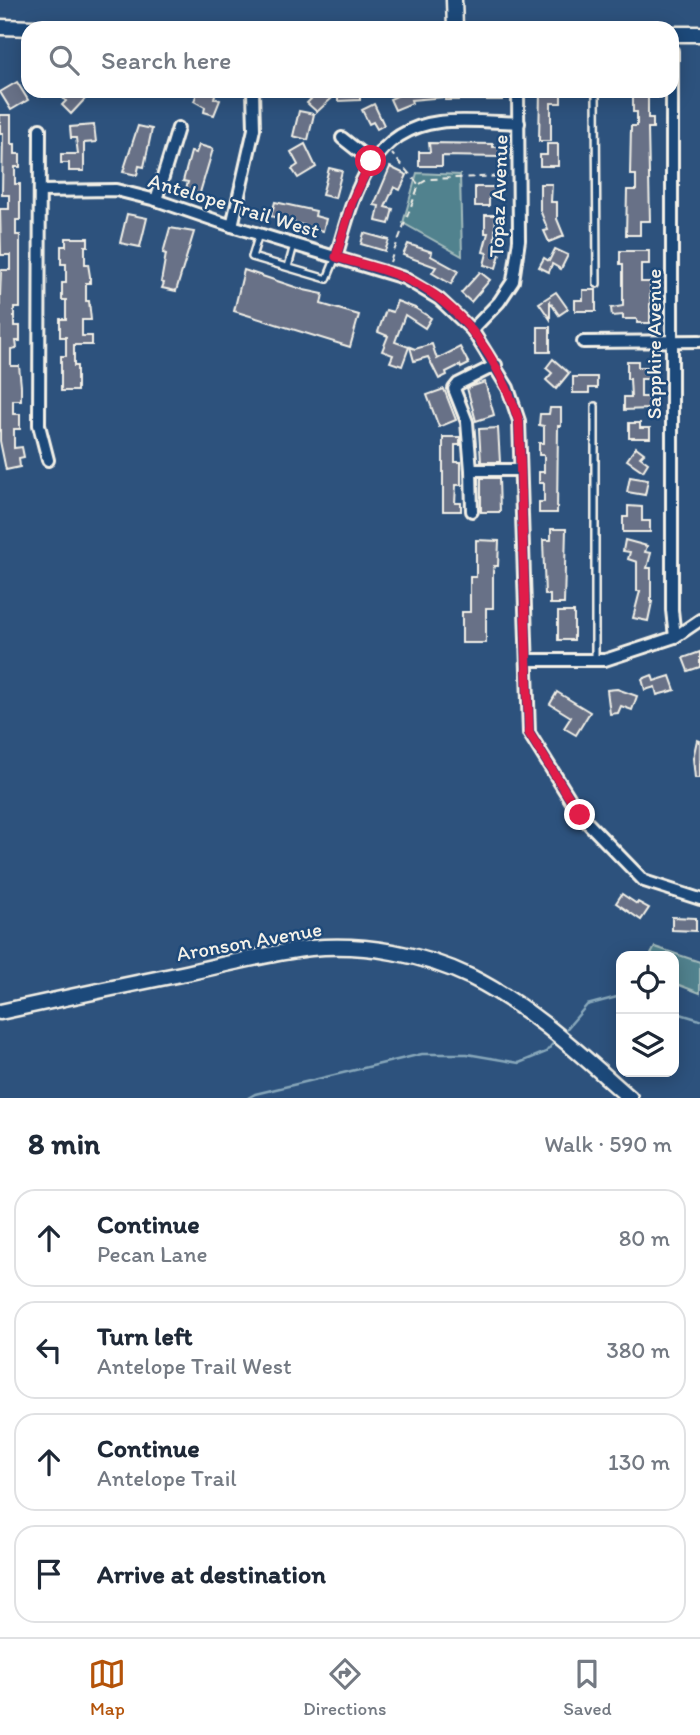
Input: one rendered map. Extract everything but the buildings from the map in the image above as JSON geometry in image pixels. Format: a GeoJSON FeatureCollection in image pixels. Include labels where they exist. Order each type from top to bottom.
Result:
{"type":"FeatureCollection","features":[{"type":"Feature","properties":{"kind":"main road"},"geometry":{"type":"LineString","coordinates":[[454,0],[455,21]]}},
{"type":"Feature","properties":{"kind":"main road"},"geometry":{"type":"LineString","coordinates":[[0,27],[21,28]]}},
{"type":"Feature","properties":{"kind":"main road"},"geometry":{"type":"LineString","coordinates":[[679,34],[700,34]]}},
{"type":"Feature","properties":{"kind":"main road","name":"Aronson Avenue"},"geometry":{"type":"LineString","coordinates":[[0,1012],[270,954],[329,947],[398,953],[437,963],[500,993],[567,1043],[630,1098]]}},
{"type":"Feature","properties":{"kind":"street"},"geometry":{"type":"LineString","coordinates":[[232,226],[254,129],[253,98]]}},
{"type":"Feature","properties":{"kind":"street","name":"Topaz Avenue"},"geometry":{"type":"LineString","coordinates":[[472,330],[499,302],[513,281],[519,240],[518,98]]}},
{"type":"Feature","properties":{"kind":"street","name":"Sapphire Avenue"},"geometry":{"type":"LineString","coordinates":[[672,98],[672,610],[675,637]]}},
{"type":"Feature","properties":{"kind":"street"},"geometry":{"type":"LineString","coordinates":[[336,257],[352,202],[371,161],[384,145],[419,126],[439,122],[519,122]]}},
{"type":"Feature","properties":{"kind":"street"},"geometry":{"type":"LineString","coordinates":[[156,200],[178,128]]}},
{"type":"Feature","properties":{"kind":"street"},"geometry":{"type":"LineString","coordinates":[[40,129],[39,425],[48,460]]}},
{"type":"Feature","properties":{"kind":"street"},"geometry":{"type":"LineString","coordinates":[[342,138],[371,161]]}},
{"type":"Feature","properties":{"kind":"street","name":"Antelope Trail West"},"geometry":{"type":"LineString","coordinates":[[40,191],[116,190],[387,272],[404,278],[439,299],[472,330],[508,388],[519,421],[529,733],[580,815],[644,881],[700,899]]}},
{"type":"Feature","properties":{"kind":"street"},"geometry":{"type":"LineString","coordinates":[[583,342],[700,341]]}},
{"type":"Feature","properties":{"kind":"street"},"geometry":{"type":"LineString","coordinates":[[472,511],[467,422],[454,389],[458,384],[496,365]]}},
{"type":"Feature","properties":{"kind":"street"},"geometry":{"type":"LineString","coordinates":[[471,470],[519,470]]}},
{"type":"Feature","properties":{"kind":"street"},"geometry":{"type":"LineString","coordinates":[[527,660],[605,660],[675,637],[700,620]]}},
{"type":"Feature","properties":{"kind":"lane"},"geometry":{"type":"LineString","coordinates":[[596,98],[597,284]]}},
{"type":"Feature","properties":{"kind":"lane"},"geometry":{"type":"LineString","coordinates":[[259,234],[252,257],[327,279],[336,257]]}},
{"type":"Feature","properties":{"kind":"lane"},"geometry":{"type":"LineString","coordinates":[[288,267],[294,244]]}},
{"type":"Feature","properties":{"kind":"lane"},"geometry":{"type":"LineString","coordinates":[[595,406],[596,660]]}},
{"type":"Feature","properties":{"kind":"path"},"geometry":{"type":"LineString","coordinates":[[384,145],[419,185]]}},
{"type":"Feature","properties":{"kind":"path"},"geometry":{"type":"LineString","coordinates":[[387,272],[419,185],[428,179],[519,176]]}},
{"type":"Feature","properties":{"kind":"green space"},"geometry":{"type":"Polygon","coordinates":[[[417,173],[460,175],[462,256],[403,223],[417,173]]]}},
{"type":"Feature","properties":{"kind":"green space"},"geometry":{"type":"Polygon","coordinates":[[[679,955],[700,962],[700,993],[679,985],[679,955]]]}},
{"type":"Feature","properties":{"kind":"waterway"},"geometry":{"type":"LineString","coordinates":[[563,1033],[587,1005],[616,997]]}},
{"type":"Feature","properties":{"kind":"waterway"},"geometry":{"type":"LineString","coordinates":[[679,1014],[700,1020]]}},
{"type":"Feature","properties":{"kind":"waterway"},"geometry":{"type":"LineString","coordinates":[[248,1098],[255,1094],[422,1054],[467,1054],[519,1063],[546,1052],[556,1040]]}},
{"type":"Feature","properties":{"kind":"route"},"geometry":{"type":"LineString","coordinates":[[371,161],[352,202],[336,257],[404,278],[439,299],[472,330],[508,388],[519,421],[529,733],[580,815]]}}]}
